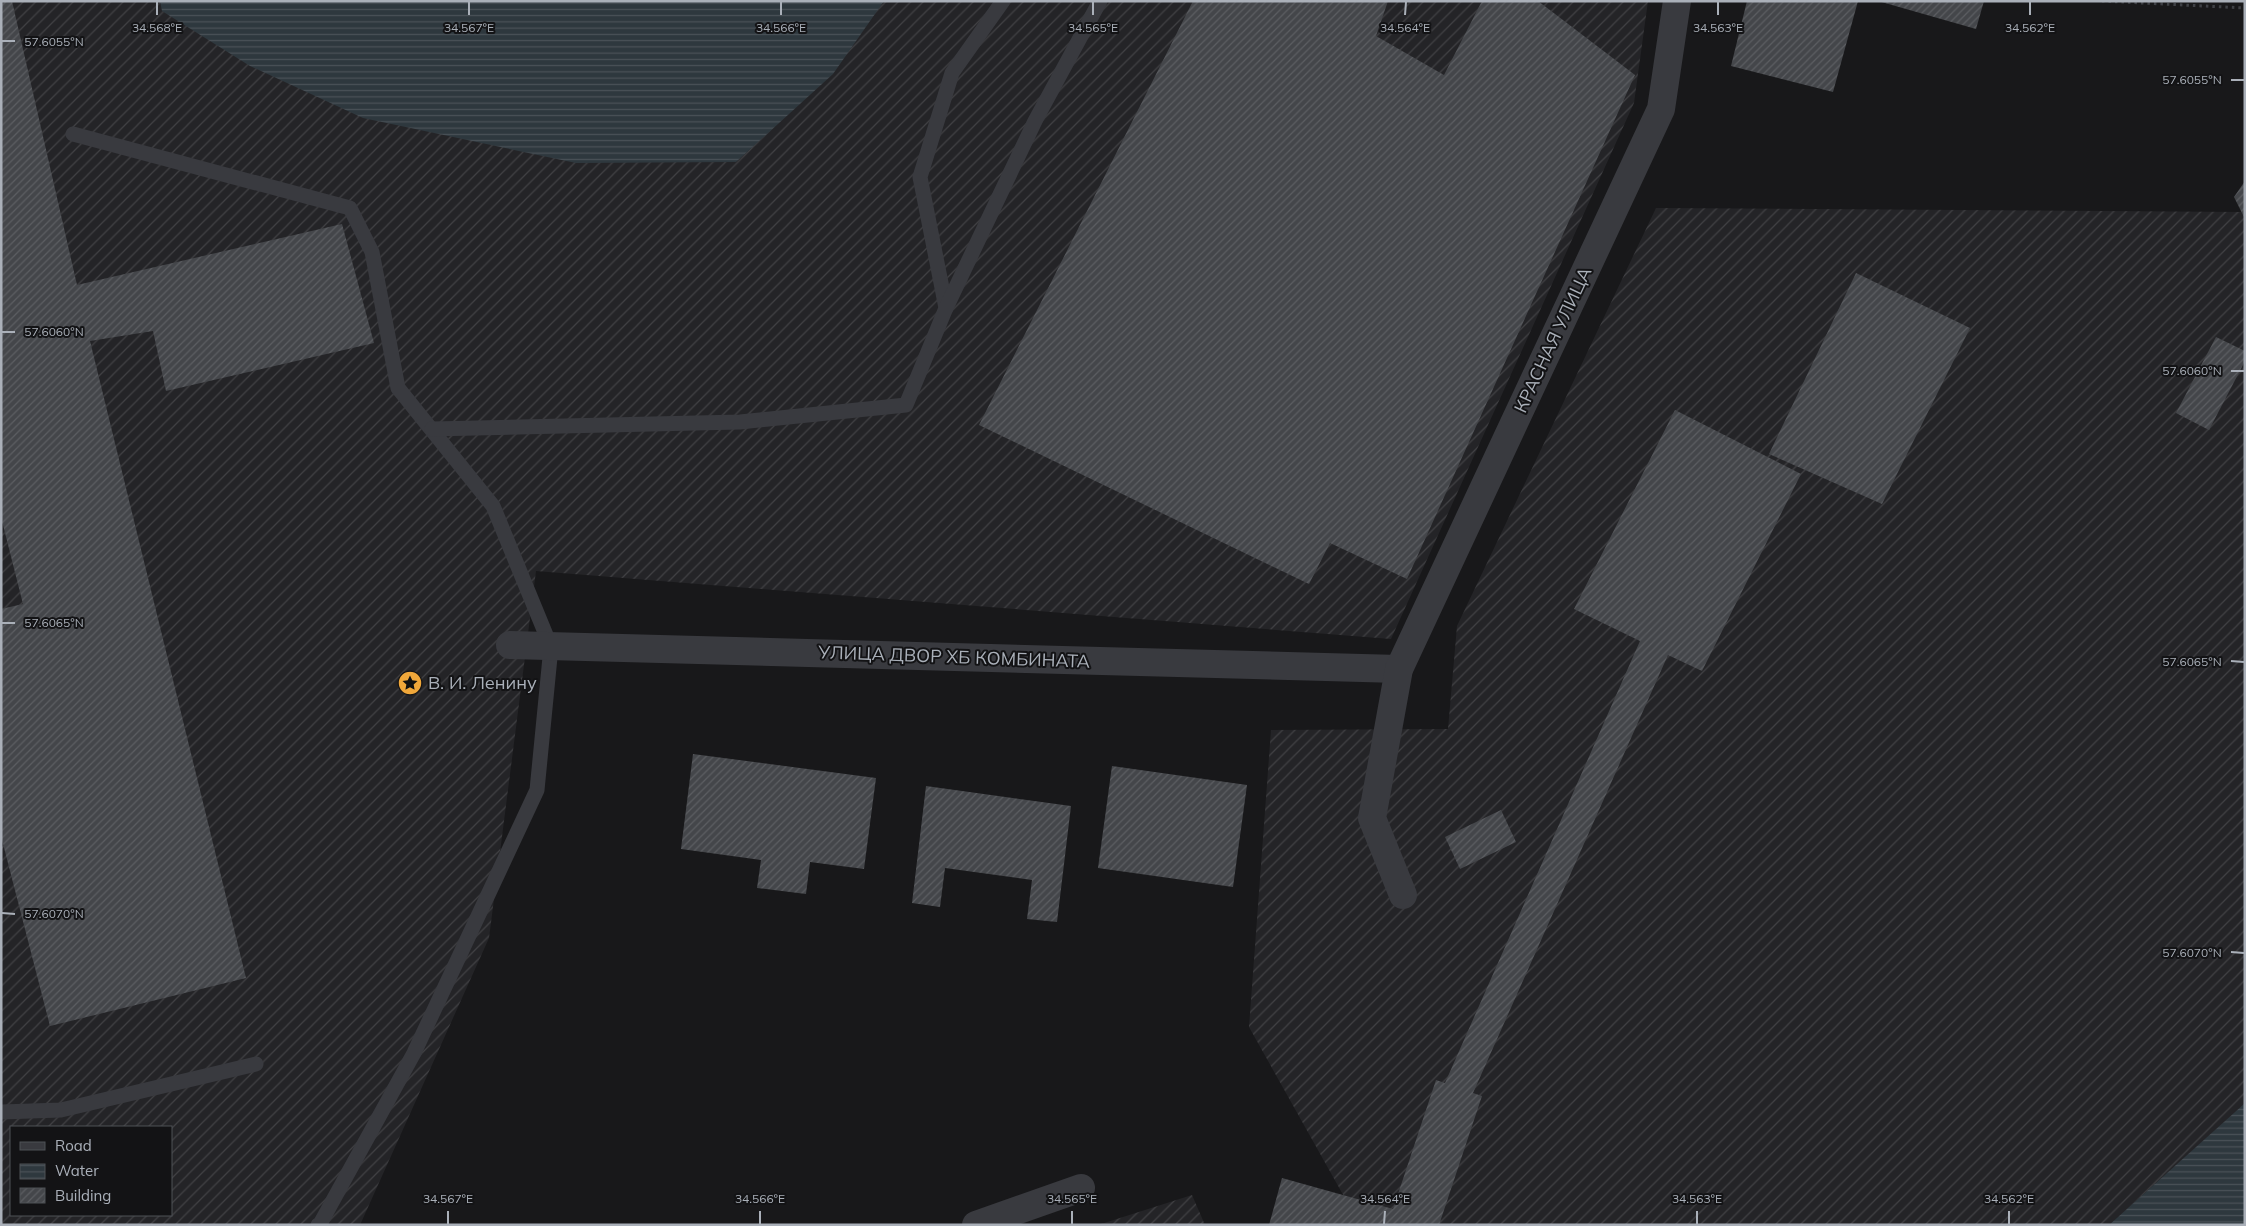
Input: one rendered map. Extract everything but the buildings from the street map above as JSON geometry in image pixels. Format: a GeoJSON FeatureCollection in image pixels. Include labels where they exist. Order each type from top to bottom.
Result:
{"type":"FeatureCollection","features":[{"type":"Feature","properties":{"kind":"street","name":"КРАСНАЯ УЛИЦА"},"geometry":{"type":"LineString","coordinates":[[1403,895],[1372,818],[1399,669],[1662,109],[1677,1]]}},
{"type":"Feature","properties":{"kind":"street","name":"УЛИЦА ДВОР ХБ КОМБИНАТА"},"geometry":{"type":"LineString","coordinates":[[510,645],[1399,669]]}},
{"type":"Feature","properties":{"kind":"street"},"geometry":{"type":"LineString","coordinates":[[976,1225],[1081,1188]]}},
{"type":"Feature","properties":{"kind":"lane"},"geometry":{"type":"LineString","coordinates":[[946,308],[920,177],[952,73],[1003,1]]}},
{"type":"Feature","properties":{"kind":"lane"},"geometry":{"type":"LineString","coordinates":[[432,429],[740,422],[906,404],[946,308],[1035,121],[1100,1]]}},
{"type":"Feature","properties":{"kind":"lane"},"geometry":{"type":"LineString","coordinates":[[73,134],[350,208],[372,252],[398,388],[493,506],[552,647],[537,790],[414,1053],[318,1225]]}},
{"type":"Feature","properties":{"kind":"lane"},"geometry":{"type":"LineString","coordinates":[[1,1112],[61,1110],[256,1064]]}},
{"type":"Feature","properties":{"kind":"path"},"geometry":{"type":"LineString","coordinates":[[2102,1],[2245,8]]}},
{"type":"Feature","properties":{"kind":"shaded area"},"geometry":{"type":"Polygon","coordinates":[[[1,1],[1648,1],[1634,103],[1391,639],[536,571],[489,938],[360,1225],[1,1225],[1,1]]]}},
{"type":"Feature","properties":{"kind":"shaded area"},"geometry":{"type":"Polygon","coordinates":[[[1656,208],[2245,212],[2245,1104],[2109,1225],[1360,1225],[1249,1027],[1271,730],[1448,729],[1457,626],[1656,208]]]}},
{"type":"Feature","properties":{"kind":"shaded area"},"geometry":{"type":"Polygon","coordinates":[[[1192,1195],[1205,1225],[1098,1225],[1192,1195]]]}},
{"type":"Feature","properties":{"kind":"water"},"geometry":{"type":"Polygon","coordinates":[[[160,1],[884,1],[833,74],[736,162],[576,163],[363,118],[250,66],[162,11],[160,1]]]}},
{"type":"Feature","properties":{"kind":"water"},"geometry":{"type":"Polygon","coordinates":[[[2244,1104],[2245,1225],[2109,1225],[2244,1104]]]}},
{"type":"Feature","properties":{"kind":"place","name":"В. И. Ленину"},"geometry":{"type":"Point","coordinates":[410,683]}}]}
